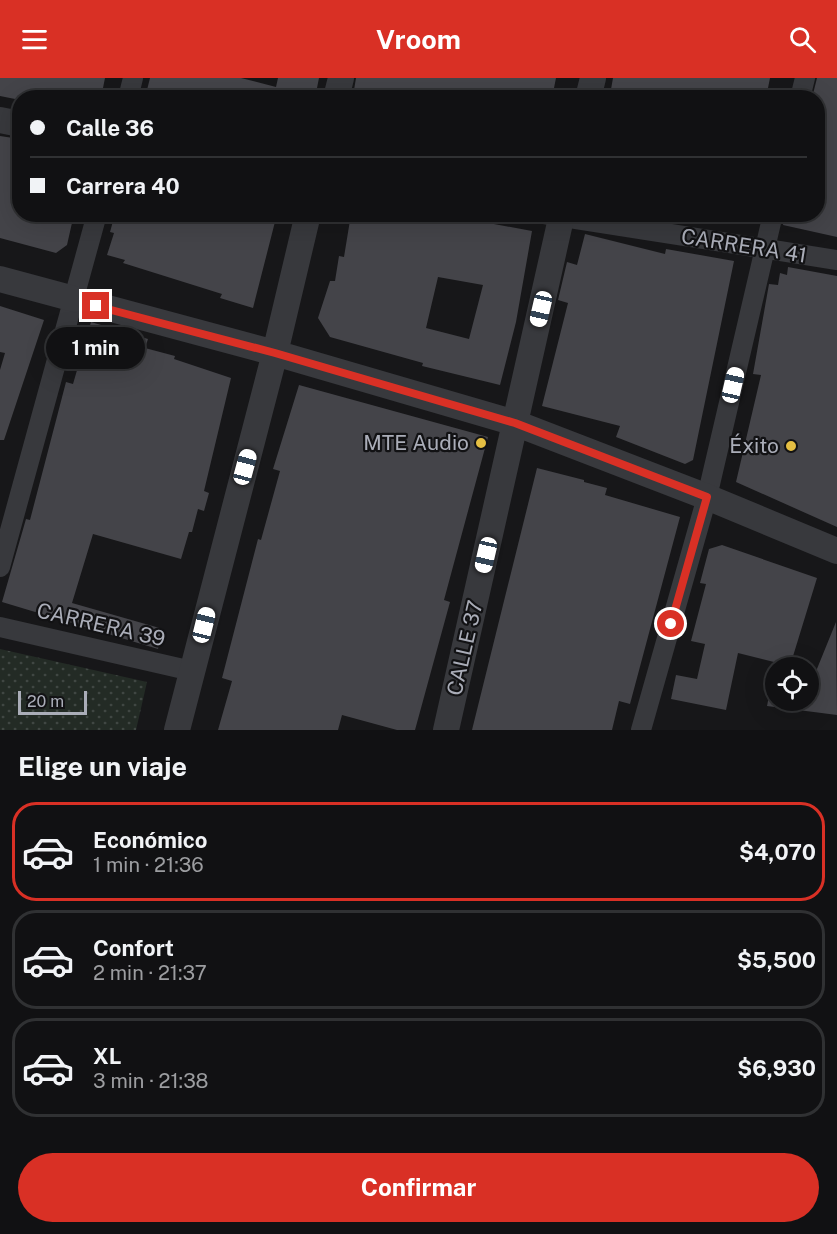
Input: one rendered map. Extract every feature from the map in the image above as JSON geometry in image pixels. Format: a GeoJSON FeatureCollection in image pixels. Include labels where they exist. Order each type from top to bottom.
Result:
{"type":"FeatureCollection","features":[{"type":"Feature","properties":{"kind":"street"},"geometry":{"type":"LineString","coordinates":[[0,567],[96,222]]}},
{"type":"Feature","properties":{"kind":"street"},"geometry":{"type":"LineString","coordinates":[[177,730],[275,353],[306,222]]}},
{"type":"Feature","properties":{"kind":"street","name":"CALLE 37"},"geometry":{"type":"LineString","coordinates":[[446,730],[515,423],[555,222]]}},
{"type":"Feature","properties":{"kind":"street","name":"CARRERA 41"},"geometry":{"type":"LineString","coordinates":[[598,222],[837,260]]}},
{"type":"Feature","properties":{"kind":"street"},"geometry":{"type":"LineString","coordinates":[[641,730],[707,497],[771,222]]}},
{"type":"Feature","properties":{"kind":"street"},"geometry":{"type":"LineString","coordinates":[[0,279],[275,353],[515,423],[707,497],[837,551]]}},
{"type":"Feature","properties":{"kind":"street","name":"CARRERA 39"},"geometry":{"type":"LineString","coordinates":[[0,627],[192,670]]}},
{"type":"Feature","properties":{"kind":"shaded area"},"geometry":{"type":"Polygon","coordinates":[[[0,649],[147,682],[136,730],[0,730],[0,649]]]}},
{"type":"Feature","properties":{"kind":"building"},"geometry":{"type":"Polygon","coordinates":[[[0,78],[105,78],[103,90],[44,88],[44,90],[12,90],[12,98],[0,96],[0,78]]]}},
{"type":"Feature","properties":{"kind":"building"},"geometry":{"type":"Polygon","coordinates":[[[150,78],[241,78],[276,87],[278,78],[319,78],[317,90],[147,90],[150,78]]]}},
{"type":"Feature","properties":{"kind":"building"},"geometry":{"type":"Polygon","coordinates":[[[356,78],[556,78],[554,90],[354,90],[356,78]]]}},
{"type":"Feature","properties":{"kind":"building"},"geometry":{"type":"Polygon","coordinates":[[[613,78],[770,78],[768,90],[611,90],[613,78]]]}},
{"type":"Feature","properties":{"kind":"building"},"geometry":{"type":"Polygon","coordinates":[[[817,78],[837,78],[837,237],[783,225],[784,222],[825,222],[825,90],[814,90],[817,78]]]}},
{"type":"Feature","properties":{"kind":"building"},"geometry":{"type":"Polygon","coordinates":[[[0,136],[12,138],[12,222],[72,222],[67,245],[56,253],[0,238],[0,136]]]}},
{"type":"Feature","properties":{"kind":"building"},"geometry":{"type":"Polygon","coordinates":[[[113,222],[275,222],[253,308],[220,298],[222,294],[123,263],[125,260],[107,255],[114,233],[110,232],[113,222]]]}},
{"type":"Feature","properties":{"kind":"building"},"geometry":{"type":"Polygon","coordinates":[[[350,222],[483,222],[532,231],[516,322],[500,385],[422,366],[423,363],[330,337],[318,318],[330,281],[335,281],[339,256],[344,257],[350,222]],[[438,277],[426,328],[469,339],[483,285],[438,277]]]}},
{"type":"Feature","properties":{"kind":"building"},"geometry":{"type":"Polygon","coordinates":[[[585,234],[665,254],[666,249],[734,261],[693,460],[685,464],[616,437],[620,426],[542,406],[568,303],[558,300],[567,262],[577,265],[585,234]]]}},
{"type":"Feature","properties":{"kind":"building"},"geometry":{"type":"Polygon","coordinates":[[[788,267],[837,276],[837,527],[736,482],[761,375],[753,374],[769,284],[778,285],[780,273],[787,275],[788,267]]]}},
{"type":"Feature","properties":{"kind":"building"},"geometry":{"type":"Polygon","coordinates":[[[0,306],[44,320],[4,440],[0,440],[0,370],[5,353],[0,352],[0,306]]]}},
{"type":"Feature","properties":{"kind":"building"},"geometry":{"type":"Polygon","coordinates":[[[91,322],[148,339],[145,348],[175,356],[174,359],[231,378],[204,491],[209,493],[204,511],[198,509],[181,559],[93,534],[72,603],[163,629],[158,649],[2,602],[26,519],[30,520],[66,382],[73,384],[91,322]]]}},
{"type":"Feature","properties":{"kind":"building"},"geometry":{"type":"Polygon","coordinates":[[[299,385],[488,437],[444,600],[450,602],[415,730],[397,730],[342,715],[338,730],[218,730],[232,681],[222,678],[258,539],[261,540],[280,471],[273,469],[299,385]]]}},
{"type":"Feature","properties":{"kind":"building"},"geometry":{"type":"Polygon","coordinates":[[[537,468],[584,480],[584,482],[607,488],[605,495],[680,517],[630,704],[619,701],[612,730],[472,730],[537,468]]]}},
{"type":"Feature","properties":{"kind":"building"},"geometry":{"type":"Polygon","coordinates":[[[722,545],[817,578],[793,657],[765,657],[765,660],[738,653],[726,710],[671,699],[676,675],[697,679],[705,644],[691,641],[706,584],[700,583],[709,549],[722,545]]]}},
{"type":"Feature","properties":{"kind":"building"},"geometry":{"type":"Polygon","coordinates":[[[836,622],[837,715],[806,711],[819,711],[819,664],[836,622]]]}},
{"type":"Feature","properties":{"kind":"place","name":"MTE Audio"},"geometry":{"type":"Point","coordinates":[481,443]}},
{"type":"Feature","properties":{"kind":"place","name":"Éxito"},"geometry":{"type":"Point","coordinates":[791,446]}},
{"type":"Feature","properties":{"kind":"route"},"geometry":{"type":"LineString","coordinates":[[96,306],[275,353],[515,423],[707,497],[671,624]]}}]}
